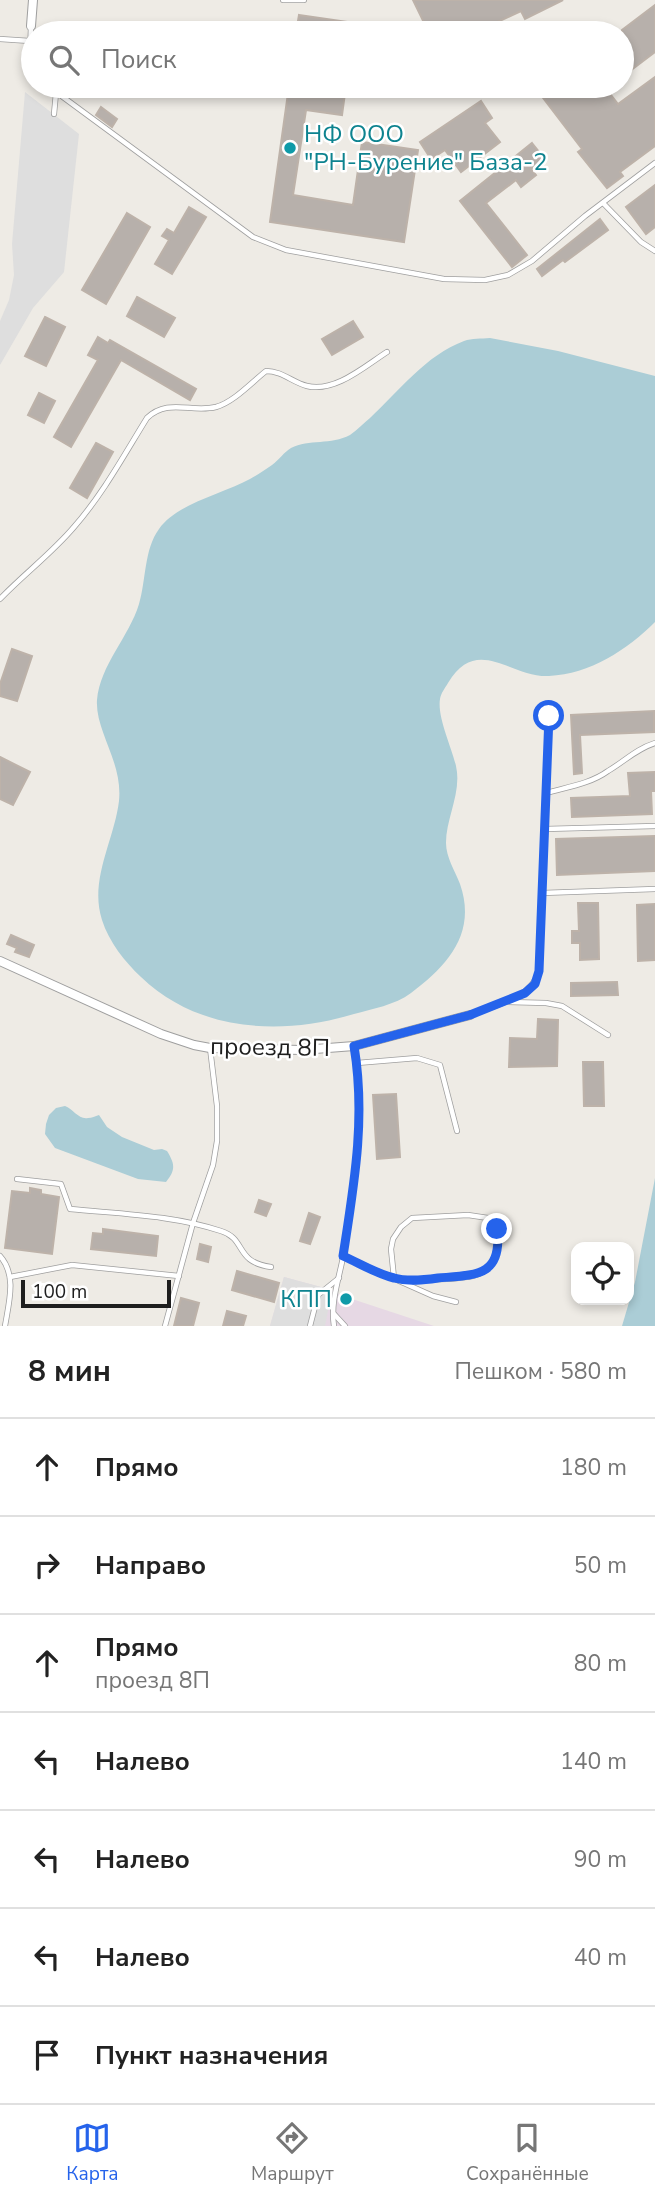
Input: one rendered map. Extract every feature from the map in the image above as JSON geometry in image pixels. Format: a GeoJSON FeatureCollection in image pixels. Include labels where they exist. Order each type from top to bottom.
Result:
{"type":"FeatureCollection","features":[{"type":"Feature","properties":{"kind":"street"},"geometry":{"type":"LineString","coordinates":[[31,21],[33,0]]}},
{"type":"Feature","properties":{"kind":"street","name":"проезд 8П"},"geometry":{"type":"LineString","coordinates":[[0,961],[161,1034],[210,1048],[302,1050],[354,1046],[470,1015]]}},
{"type":"Feature","properties":{"kind":"lane"},"geometry":{"type":"LineString","coordinates":[[283,0],[304,0]]}},
{"type":"Feature","properties":{"kind":"lane"},"geometry":{"type":"LineString","coordinates":[[0,39],[21,40]]}},
{"type":"Feature","properties":{"kind":"lane"},"geometry":{"type":"LineString","coordinates":[[54,114],[55,98]]}},
{"type":"Feature","properties":{"kind":"lane"},"geometry":{"type":"LineString","coordinates":[[64,98],[253,237],[286,250],[443,279],[485,280],[519,270],[655,163]]}},
{"type":"Feature","properties":{"kind":"lane"},"geometry":{"type":"LineString","coordinates":[[603,203],[641,242],[655,251]]}},
{"type":"Feature","properties":{"kind":"lane"},"geometry":{"type":"LineString","coordinates":[[0,599],[74,527],[100,495],[147,418],[155,410],[215,408],[226,403],[266,371],[276,371],[308,387],[332,385],[387,352]]}},
{"type":"Feature","properties":{"kind":"lane"},"geometry":{"type":"LineString","coordinates":[[470,1015],[525,993],[535,984],[539,971],[549,716]]}},
{"type":"Feature","properties":{"kind":"lane"},"geometry":{"type":"LineString","coordinates":[[546,793],[589,782],[608,772],[640,748],[655,743]]}},
{"type":"Feature","properties":{"kind":"lane"},"geometry":{"type":"LineString","coordinates":[[545,829],[655,826]]}},
{"type":"Feature","properties":{"kind":"lane"},"geometry":{"type":"LineString","coordinates":[[542,893],[655,889]]}},
{"type":"Feature","properties":{"kind":"lane"},"geometry":{"type":"LineString","coordinates":[[502,1002],[562,1006],[608,1035]]}},
{"type":"Feature","properties":{"kind":"lane"},"geometry":{"type":"LineString","coordinates":[[334,1326],[332,1311],[358,1161],[361,1110],[354,1046]]}},
{"type":"Feature","properties":{"kind":"lane"},"geometry":{"type":"LineString","coordinates":[[165,1326],[193,1223],[213,1165],[217,1141],[217,1106],[210,1048]]}},
{"type":"Feature","properties":{"kind":"lane"},"geometry":{"type":"LineString","coordinates":[[356,1063],[417,1058],[440,1065],[457,1131]]}},
{"type":"Feature","properties":{"kind":"lane"},"geometry":{"type":"LineString","coordinates":[[17,1178],[61,1184],[70,1209],[193,1223],[225,1232],[237,1242],[246,1259],[257,1265],[271,1267]]}},
{"type":"Feature","properties":{"kind":"lane"},"geometry":{"type":"LineString","coordinates":[[468,1215],[488,1218],[497,1229],[499,1244],[493,1263],[479,1275],[417,1280],[394,1278],[391,1249],[393,1239],[401,1227],[412,1218],[468,1215]]}},
{"type":"Feature","properties":{"kind":"lane"},"geometry":{"type":"LineString","coordinates":[[0,1256],[8,1265],[11,1289],[5,1326]]}},
{"type":"Feature","properties":{"kind":"lane"},"geometry":{"type":"LineString","coordinates":[[343,1256],[433,1296],[456,1302]]}},
{"type":"Feature","properties":{"kind":"lane"},"geometry":{"type":"LineString","coordinates":[[10,1277],[72,1265],[179,1276]]}},
{"type":"Feature","properties":{"kind":"lane"},"geometry":{"type":"LineString","coordinates":[[310,1326],[318,1295],[340,1277]]}},
{"type":"Feature","properties":{"kind":"lane"},"geometry":{"type":"LineString","coordinates":[[332,1311],[345,1326]]}},
{"type":"Feature","properties":{"kind":"shaded area"},"geometry":{"type":"Polygon","coordinates":[[[24,98],[33,98],[79,134],[64,272],[33,308],[0,365],[0,321],[9,300],[14,275],[12,244],[24,98]]]}},
{"type":"Feature","properties":{"kind":"shaded area"},"geometry":{"type":"Polygon","coordinates":[[[284,1277],[332,1290],[434,1326],[270,1326],[284,1277]]]}},
{"type":"Feature","properties":{"kind":"shaded area"},"geometry":{"type":"Polygon","coordinates":[[[284,1277],[332,1290],[325,1326],[270,1326],[284,1277]]]}},
{"type":"Feature","properties":{"kind":"water"},"geometry":{"type":"Polygon","coordinates":[[[490,338],[558,351],[655,376],[655,622],[620,651],[579,671],[549,676],[535,675],[483,660],[471,662],[459,669],[448,683],[441,695],[440,706],[456,766],[457,785],[448,824],[446,848],[460,884],[465,918],[456,946],[437,971],[424,982],[391,1004],[327,1021],[298,1025],[242,1024],[214,1019],[188,1009],[164,995],[129,965],[109,936],[99,905],[100,875],[116,816],[119,787],[100,723],[97,700],[103,675],[139,604],[154,537],[177,512],[250,479],[272,465],[291,448],[350,435],[425,364],[450,347],[467,340],[490,338]]]}},
{"type":"Feature","properties":{"kind":"water"},"geometry":{"type":"Polygon","coordinates":[[[65,1106],[85,1118],[99,1115],[107,1127],[122,1137],[154,1150],[167,1151],[173,1167],[169,1178],[166,1182],[138,1179],[55,1148],[45,1134],[46,1124],[49,1115],[56,1108],[65,1106]]]}},
{"type":"Feature","properties":{"kind":"water"},"geometry":{"type":"Polygon","coordinates":[[[655,1178],[655,1326],[622,1326],[628,1305],[634,1305],[635,1282],[655,1178]]]}},
{"type":"Feature","properties":{"kind":"building"},"geometry":{"type":"Polygon","coordinates":[[[413,0],[563,0],[525,19],[521,11],[500,21],[423,21],[413,0]]]}},
{"type":"Feature","properties":{"kind":"building"},"geometry":{"type":"Polygon","coordinates":[[[655,5],[655,52],[634,68],[634,21],[655,5]]]}},
{"type":"Feature","properties":{"kind":"building"},"geometry":{"type":"Polygon","coordinates":[[[299,15],[341,21],[298,21],[299,15]]]}},
{"type":"Feature","properties":{"kind":"building"},"geometry":{"type":"Polygon","coordinates":[[[655,77],[655,146],[620,172],[623,176],[607,188],[578,152],[582,149],[543,98],[613,98],[618,104],[626,98],[634,98],[634,92],[655,77]]]}},
{"type":"Feature","properties":{"kind":"building"},"geometry":{"type":"Polygon","coordinates":[[[287,98],[344,98],[342,115],[306,110],[293,195],[353,205],[362,142],[418,150],[404,242],[270,222],[287,98]]]}},
{"type":"Feature","properties":{"kind":"building"},"geometry":{"type":"Polygon","coordinates":[[[481,101],[492,118],[485,123],[500,142],[461,172],[445,150],[431,159],[420,142],[481,101]]]}},
{"type":"Feature","properties":{"kind":"building"},"geometry":{"type":"Polygon","coordinates":[[[101,107],[117,119],[112,127],[96,115],[101,107]]]}},
{"type":"Feature","properties":{"kind":"building"},"geometry":{"type":"Polygon","coordinates":[[[532,143],[544,158],[531,169],[536,175],[521,187],[516,180],[486,203],[527,255],[512,267],[460,201],[532,143]]]}},
{"type":"Feature","properties":{"kind":"building"},"geometry":{"type":"Polygon","coordinates":[[[655,185],[655,227],[646,234],[626,207],[655,185]]]}},
{"type":"Feature","properties":{"kind":"building"},"geometry":{"type":"Polygon","coordinates":[[[189,207],[206,217],[172,274],[155,264],[169,240],[162,236],[167,229],[174,233],[189,207]]]}},
{"type":"Feature","properties":{"kind":"building"},"geometry":{"type":"Polygon","coordinates":[[[127,213],[150,227],[106,304],[82,290],[127,213]]]}},
{"type":"Feature","properties":{"kind":"building"},"geometry":{"type":"Polygon","coordinates":[[[600,219],[608,230],[542,276],[537,269],[600,219]]]}},
{"type":"Feature","properties":{"kind":"building"},"geometry":{"type":"Polygon","coordinates":[[[137,297],[175,318],[164,337],[127,316],[137,297]]]}},
{"type":"Feature","properties":{"kind":"building"},"geometry":{"type":"Polygon","coordinates":[[[45,317],[65,327],[46,366],[25,356],[45,317]]]}},
{"type":"Feature","properties":{"kind":"building"},"geometry":{"type":"Polygon","coordinates":[[[353,321],[363,337],[332,355],[322,339],[353,321]]]}},
{"type":"Feature","properties":{"kind":"building"},"geometry":{"type":"Polygon","coordinates":[[[98,337],[108,343],[110,340],[196,389],[190,400],[121,360],[71,447],[54,437],[98,360],[88,355],[98,337]]]}},
{"type":"Feature","properties":{"kind":"building"},"geometry":{"type":"Polygon","coordinates":[[[39,393],[55,401],[44,423],[28,415],[39,393]]]}},
{"type":"Feature","properties":{"kind":"building"},"geometry":{"type":"Polygon","coordinates":[[[96,443],[113,452],[87,498],[70,488],[96,443]]]}},
{"type":"Feature","properties":{"kind":"building"},"geometry":{"type":"Polygon","coordinates":[[[12,649],[32,656],[17,701],[0,696],[0,684],[12,649]]]}},
{"type":"Feature","properties":{"kind":"building"},"geometry":{"type":"Polygon","coordinates":[[[654,711],[654,732],[580,735],[582,773],[574,774],[571,715],[654,711]]]}},
{"type":"Feature","properties":{"kind":"building"},"geometry":{"type":"Polygon","coordinates":[[[0,757],[30,772],[13,805],[0,799],[0,757]]]}},
{"type":"Feature","properties":{"kind":"building"},"geometry":{"type":"Polygon","coordinates":[[[655,772],[655,791],[651,791],[652,814],[572,817],[571,798],[630,796],[628,773],[655,772]]]}},
{"type":"Feature","properties":{"kind":"building"},"geometry":{"type":"Polygon","coordinates":[[[655,836],[655,871],[557,875],[556,839],[655,836]]]}},
{"type":"Feature","properties":{"kind":"building"},"geometry":{"type":"Polygon","coordinates":[[[578,903],[598,903],[599,959],[580,960],[580,943],[572,943],[572,931],[579,931],[578,903]]]}},
{"type":"Feature","properties":{"kind":"building"},"geometry":{"type":"Polygon","coordinates":[[[655,904],[655,960],[638,961],[637,905],[655,904]]]}},
{"type":"Feature","properties":{"kind":"building"},"geometry":{"type":"Polygon","coordinates":[[[11,935],[34,945],[29,957],[15,952],[17,948],[7,944],[11,935]]]}},
{"type":"Feature","properties":{"kind":"building"},"geometry":{"type":"Polygon","coordinates":[[[617,982],[618,995],[571,996],[571,983],[617,982]]]}},
{"type":"Feature","properties":{"kind":"building"},"geometry":{"type":"Polygon","coordinates":[[[538,1019],[558,1020],[557,1066],[509,1067],[510,1038],[537,1039],[538,1019]]]}},
{"type":"Feature","properties":{"kind":"building"},"geometry":{"type":"Polygon","coordinates":[[[583,1062],[603,1062],[604,1106],[584,1106],[583,1062]]]}},
{"type":"Feature","properties":{"kind":"building"},"geometry":{"type":"Polygon","coordinates":[[[396,1094],[400,1157],[377,1159],[373,1095],[396,1094]]]}},
{"type":"Feature","properties":{"kind":"building"},"geometry":{"type":"Polygon","coordinates":[[[30,1188],[41,1190],[41,1194],[59,1197],[52,1254],[5,1248],[12,1191],[30,1193],[30,1188]]]}},
{"type":"Feature","properties":{"kind":"building"},"geometry":{"type":"Polygon","coordinates":[[[259,1200],[271,1204],[266,1216],[255,1212],[259,1200]]]}},
{"type":"Feature","properties":{"kind":"building"},"geometry":{"type":"Polygon","coordinates":[[[309,1213],[320,1217],[310,1244],[300,1241],[309,1213]]]}},
{"type":"Feature","properties":{"kind":"building"},"geometry":{"type":"Polygon","coordinates":[[[103,1229],[158,1236],[156,1256],[91,1249],[93,1233],[103,1234],[103,1229]]]}},
{"type":"Feature","properties":{"kind":"building"},"geometry":{"type":"Polygon","coordinates":[[[200,1244],[211,1247],[208,1262],[197,1259],[200,1244]]]}},
{"type":"Feature","properties":{"kind":"building"},"geometry":{"type":"Polygon","coordinates":[[[237,1271],[279,1283],[274,1302],[232,1290],[237,1271]]]}},
{"type":"Feature","properties":{"kind":"building"},"geometry":{"type":"Polygon","coordinates":[[[181,1298],[199,1303],[193,1326],[174,1326],[181,1298]]]}},
{"type":"Feature","properties":{"kind":"building"},"geometry":{"type":"Polygon","coordinates":[[[227,1311],[246,1316],[243,1326],[223,1326],[227,1311]]]}},
{"type":"Feature","properties":{"kind":"place","name":"НФ ООО \"РН-Бурение\" База-2"},"geometry":{"type":"Point","coordinates":[290,148]}},
{"type":"Feature","properties":{"kind":"place","name":"КПП"},"geometry":{"type":"Point","coordinates":[346,1299]}},
{"type":"Feature","properties":{"kind":"route"},"geometry":{"type":"LineString","coordinates":[[497,1229],[499,1244],[493,1263],[479,1275],[417,1280],[394,1278],[343,1256],[358,1161],[359,1074],[354,1046],[470,1015],[525,993],[535,984],[539,971],[549,716]]}}]}
